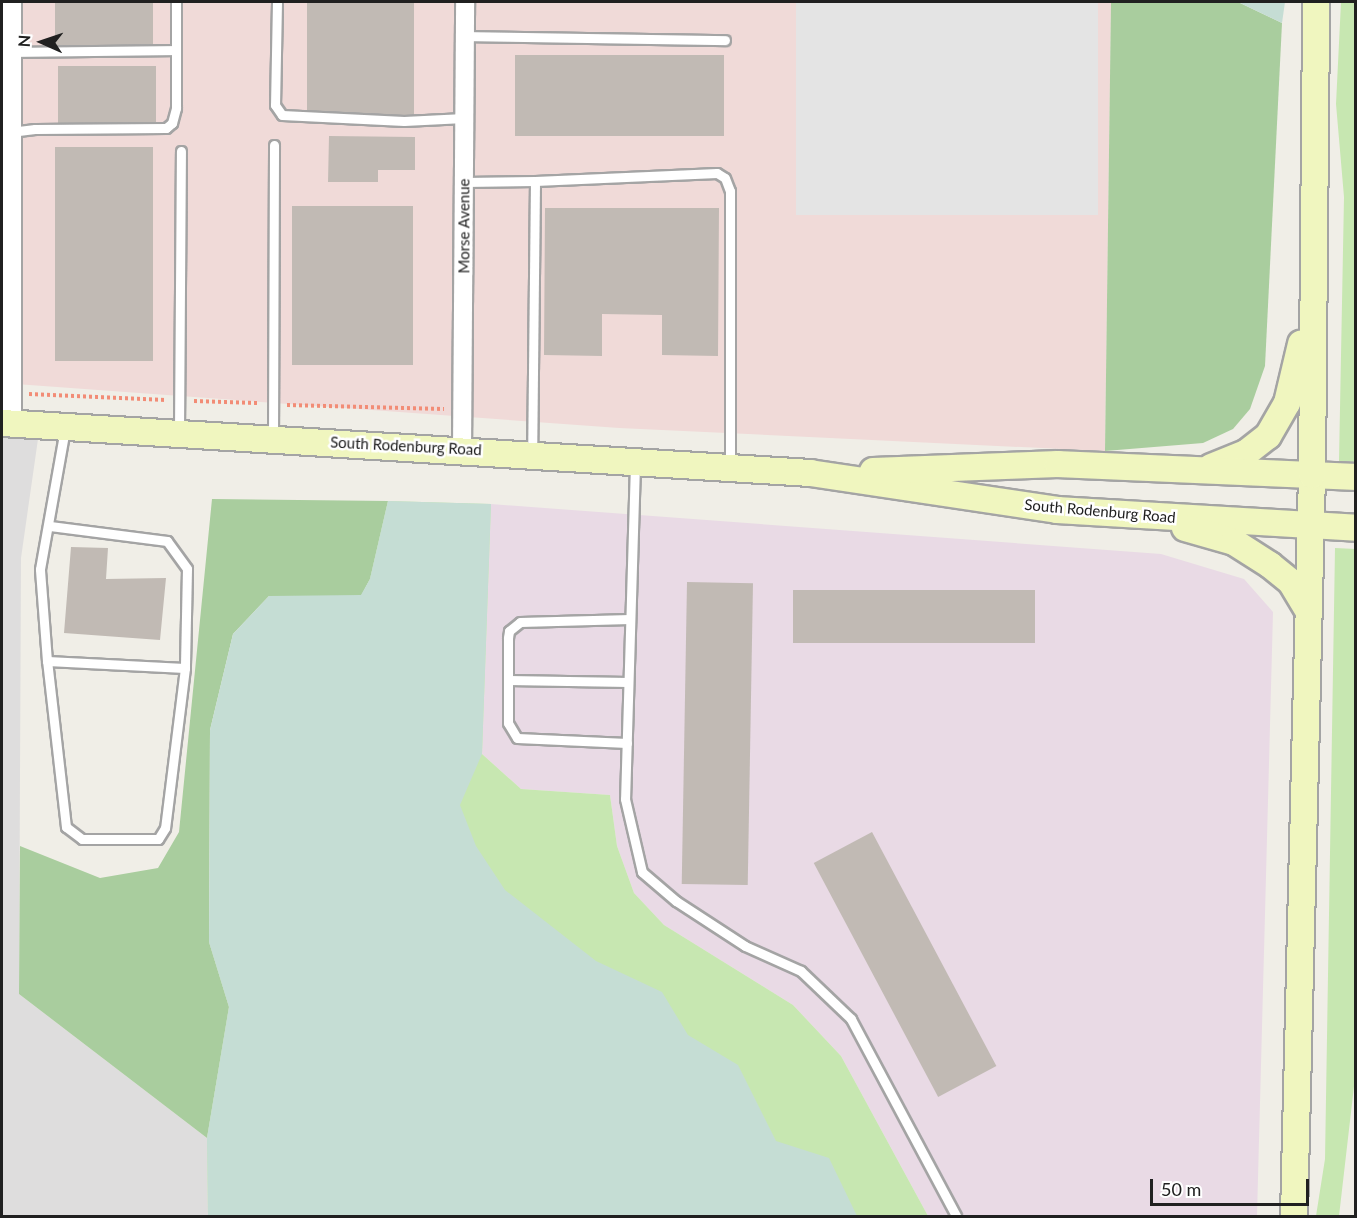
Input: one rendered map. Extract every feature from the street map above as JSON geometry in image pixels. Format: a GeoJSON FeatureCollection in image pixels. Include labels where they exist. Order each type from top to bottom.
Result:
{"type":"FeatureCollection","features":[{"type":"Feature","properties":{"kind":"street"},"geometry":{"type":"LineString","coordinates":[[7,423],[12,393],[7,279],[7,96],[12,52],[12,2]]}},
{"type":"Feature","properties":{"kind":"street","name":"Morse Avenue"},"geometry":{"type":"LineString","coordinates":[[462,450],[465,2]]}},
{"type":"Feature","properties":{"kind":"street"},"geometry":{"type":"LineString","coordinates":[[1294,1216],[1312,475],[1316,2]]}},
{"type":"Feature","properties":{"kind":"street"},"geometry":{"type":"LineString","coordinates":[[1205,470],[1246,453],[1268,436],[1287,403],[1312,300]]}},
{"type":"Feature","properties":{"kind":"street","name":"South Rodenburg Road"},"geometry":{"type":"LineString","coordinates":[[7,423],[810,473],[1057,510],[1356,528]]}},
{"type":"Feature","properties":{"kind":"street","name":"South Rodenburg Road"},"geometry":{"type":"LineString","coordinates":[[810,473],[1058,464],[1356,477]]}},
{"type":"Feature","properties":{"kind":"street"},"geometry":{"type":"LineString","coordinates":[[1141,515],[1234,542],[1291,582],[1308,610]]}},
{"type":"Feature","properties":{"kind":"lane"},"geometry":{"type":"LineString","coordinates":[[7,133],[35,129],[166,128],[172,123],[176,108],[176,2]]}},
{"type":"Feature","properties":{"kind":"lane"},"geometry":{"type":"LineString","coordinates":[[277,2],[275,105],[282,115],[404,121],[464,118]]}},
{"type":"Feature","properties":{"kind":"lane"},"geometry":{"type":"LineString","coordinates":[[465,36],[725,40]]}},
{"type":"Feature","properties":{"kind":"lane"},"geometry":{"type":"LineString","coordinates":[[12,52],[176,50]]}},
{"type":"Feature","properties":{"kind":"lane"},"geometry":{"type":"LineString","coordinates":[[273,145],[273,439]]}},
{"type":"Feature","properties":{"kind":"lane"},"geometry":{"type":"LineString","coordinates":[[179,433],[181,151]]}},
{"type":"Feature","properties":{"kind":"lane"},"geometry":{"type":"LineString","coordinates":[[464,182],[717,173],[725,178],[730,191],[730,468]]}},
{"type":"Feature","properties":{"kind":"lane"},"geometry":{"type":"LineString","coordinates":[[532,454],[535,181]]}},
{"type":"Feature","properties":{"kind":"lane"},"geometry":{"type":"LineString","coordinates":[[50,526],[167,541],[187,569],[185,668],[165,828],[158,839],[82,839],[66,827],[47,662],[40,569],[50,526],[65,427]]}},
{"type":"Feature","properties":{"kind":"lane"},"geometry":{"type":"LineString","coordinates":[[635,461],[625,799],[642,872],[676,902],[745,946],[801,971],[851,1020],[956,1216]]}},
{"type":"Feature","properties":{"kind":"lane"},"geometry":{"type":"LineString","coordinates":[[627,743],[517,738],[508,723],[509,631],[513,626],[630,619]]}},
{"type":"Feature","properties":{"kind":"lane"},"geometry":{"type":"LineString","coordinates":[[47,662],[185,668]]}},
{"type":"Feature","properties":{"kind":"lane"},"geometry":{"type":"LineString","coordinates":[[508,680],[628,682]]}},
{"type":"Feature","properties":{"kind":"path"},"geometry":{"type":"LineString","coordinates":[[12,393],[463,409]]}},
{"type":"Feature","properties":{"kind":"shaded area"},"geometry":{"type":"Polygon","coordinates":[[[2,2],[1111,2],[1105,451],[619,428],[2,383],[2,2]]]}},
{"type":"Feature","properties":{"kind":"shaded area"},"geometry":{"type":"Polygon","coordinates":[[[796,2],[1098,2],[1098,215],[796,215],[796,2]]]}},
{"type":"Feature","properties":{"kind":"shaded area"},"geometry":{"type":"Polygon","coordinates":[[[2,437],[38,439],[21,558],[19,994],[207,1138],[208,1216],[2,1216],[2,437]]]}},
{"type":"Feature","properties":{"kind":"shaded area"},"geometry":{"type":"Polygon","coordinates":[[[491,504],[1161,554],[1244,579],[1273,612],[1257,1216],[928,1216],[841,1056],[793,1005],[664,925],[634,893],[617,846],[610,795],[521,789],[482,754],[491,504]]]}},
{"type":"Feature","properties":{"kind":"green space"},"geometry":{"type":"Polygon","coordinates":[[[1111,2],[1238,2],[1282,23],[1265,366],[1250,409],[1233,429],[1203,443],[1105,451],[1111,2]]]}},
{"type":"Feature","properties":{"kind":"green space"},"geometry":{"type":"Polygon","coordinates":[[[1238,2],[1285,2],[1282,23],[1238,2]]]}},
{"type":"Feature","properties":{"kind":"green space"},"geometry":{"type":"Polygon","coordinates":[[[1341,2],[1356,2],[1355,462],[1339,461],[1344,197],[1336,104],[1341,2]]]}},
{"type":"Feature","properties":{"kind":"green space"},"geometry":{"type":"Polygon","coordinates":[[[212,499],[388,501],[370,579],[361,596],[269,596],[233,634],[210,730],[209,942],[229,1007],[207,1138],[19,994],[20,846],[100,878],[158,868],[179,832],[212,499]]]}},
{"type":"Feature","properties":{"kind":"green space"},"geometry":{"type":"Polygon","coordinates":[[[388,501],[491,504],[482,754],[521,789],[610,795],[617,846],[634,893],[664,925],[793,1005],[841,1056],[928,1216],[208,1216],[207,1138],[229,1007],[209,942],[370,579],[388,501]]]}},
{"type":"Feature","properties":{"kind":"green space"},"geometry":{"type":"Polygon","coordinates":[[[388,501],[491,504],[482,754],[460,805],[476,846],[505,890],[596,961],[662,992],[688,1035],[738,1065],[776,1141],[829,1158],[857,1216],[208,1216],[207,1138],[229,1007],[209,942],[210,730],[233,634],[269,596],[361,595],[370,579],[388,501]]]}},
{"type":"Feature","properties":{"kind":"green space"},"geometry":{"type":"Polygon","coordinates":[[[1335,548],[1356,549],[1356,1069],[1339,1216],[1316,1216],[1325,1159],[1335,548]]]}},
{"type":"Feature","properties":{"kind":"building"},"geometry":{"type":"Polygon","coordinates":[[[55,2],[153,2],[153,46],[55,46],[55,2]]]}},
{"type":"Feature","properties":{"kind":"building"},"geometry":{"type":"Polygon","coordinates":[[[307,2],[414,2],[414,116],[307,116],[307,2]]]}},
{"type":"Feature","properties":{"kind":"building"},"geometry":{"type":"Polygon","coordinates":[[[515,55],[724,55],[724,136],[515,136],[515,55]]]}},
{"type":"Feature","properties":{"kind":"building"},"geometry":{"type":"Polygon","coordinates":[[[58,66],[156,66],[156,124],[58,124],[58,66]]]}},
{"type":"Feature","properties":{"kind":"building"},"geometry":{"type":"Polygon","coordinates":[[[329,136],[415,137],[415,170],[378,170],[378,182],[328,182],[329,136]]]}},
{"type":"Feature","properties":{"kind":"building"},"geometry":{"type":"Polygon","coordinates":[[[55,147],[153,147],[153,361],[55,361],[55,147]]]}},
{"type":"Feature","properties":{"kind":"building"},"geometry":{"type":"Polygon","coordinates":[[[292,206],[413,206],[413,365],[292,365],[292,206]]]}},
{"type":"Feature","properties":{"kind":"building"},"geometry":{"type":"Polygon","coordinates":[[[545,208],[719,208],[718,356],[662,355],[662,315],[602,314],[602,356],[544,355],[545,208]]]}},
{"type":"Feature","properties":{"kind":"building"},"geometry":{"type":"Polygon","coordinates":[[[71,547],[108,548],[106,579],[166,578],[160,640],[64,633],[71,547]]]}},
{"type":"Feature","properties":{"kind":"building"},"geometry":{"type":"Polygon","coordinates":[[[687,582],[753,583],[748,885],[682,884],[687,582]]]}},
{"type":"Feature","properties":{"kind":"building"},"geometry":{"type":"Polygon","coordinates":[[[793,590],[1035,590],[1035,643],[793,643],[793,590]]]}},
{"type":"Feature","properties":{"kind":"building"},"geometry":{"type":"Polygon","coordinates":[[[872,832],[996,1066],[938,1097],[814,863],[872,832]]]}}]}
